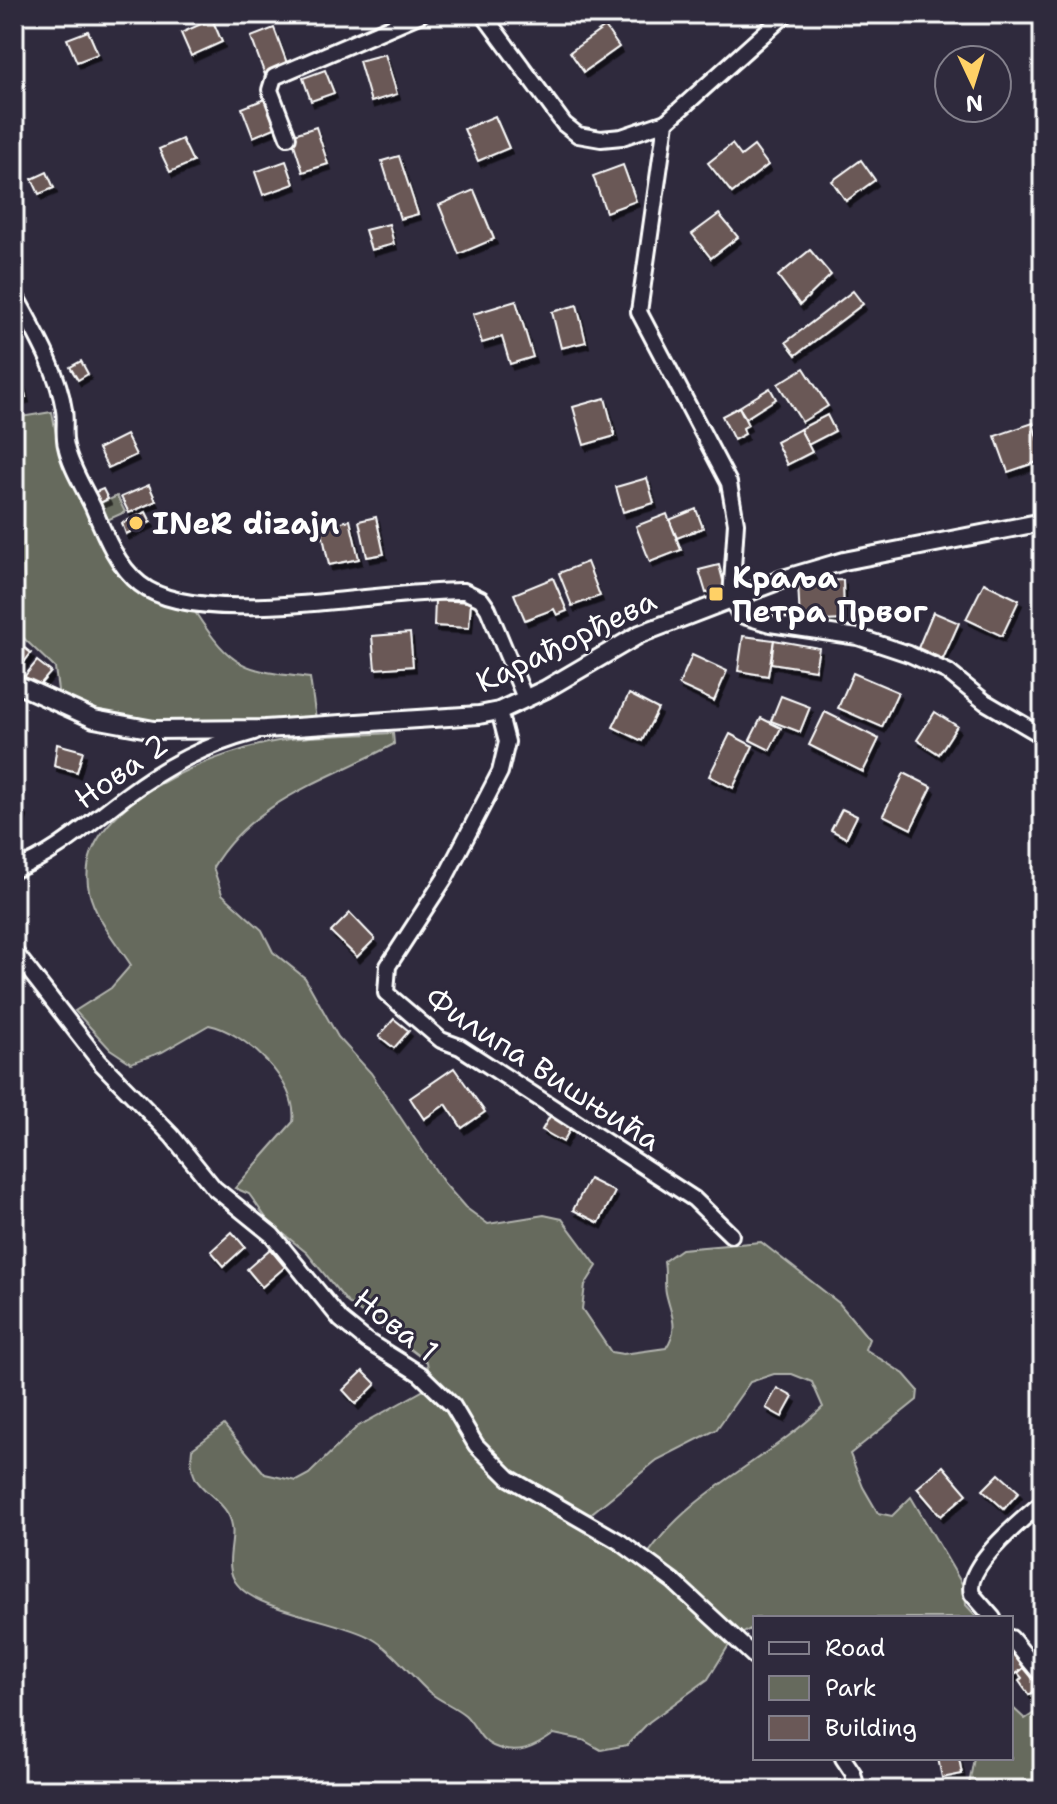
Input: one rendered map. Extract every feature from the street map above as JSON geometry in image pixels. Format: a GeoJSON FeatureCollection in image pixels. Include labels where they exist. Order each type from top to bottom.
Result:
{"type":"FeatureCollection","features":[{"type":"Feature","properties":{"kind":"street"},"geometry":{"type":"LineString","coordinates":[[288,137],[270,90],[271,80],[421,14]]}},
{"type":"Feature","properties":{"kind":"street"},"geometry":{"type":"LineString","coordinates":[[483,14],[564,124],[578,135],[601,139],[622,137],[666,122],[786,14]]}},
{"type":"Feature","properties":{"kind":"street"},"geometry":{"type":"LineString","coordinates":[[666,122],[639,312],[729,483],[736,523],[731,598],[740,615],[858,637],[909,654],[948,672],[985,702],[1043,736]]}},
{"type":"Feature","properties":{"kind":"street"},"geometry":{"type":"LineString","coordinates":[[14,293],[45,353],[55,380],[64,408],[66,446],[103,531],[120,561],[140,584],[162,597],[197,605],[234,606],[464,591],[481,599],[488,609],[525,698]]}},
{"type":"Feature","properties":{"kind":"street","name":"Карађорђева"},"geometry":{"type":"LineString","coordinates":[[14,683],[61,707],[133,728],[265,729],[455,718],[499,711],[640,634],[731,598],[844,561],[1043,522]]}},
{"type":"Feature","properties":{"kind":"street","name":"Филипа Вишњића"},"geometry":{"type":"LineString","coordinates":[[499,711],[507,742],[500,772],[445,878],[388,966],[386,993],[441,1040],[483,1061],[694,1199],[731,1235]]}},
{"type":"Feature","properties":{"kind":"street","name":"Нова 2"},"geometry":{"type":"LineString","coordinates":[[14,870],[59,848],[173,764],[203,747],[265,729]]}},
{"type":"Feature","properties":{"kind":"street","name":"Нова 1"},"geometry":{"type":"LineString","coordinates":[[14,951],[100,1062],[172,1136],[214,1188],[272,1235],[341,1320],[367,1341],[420,1374],[453,1406],[476,1445],[509,1478],[620,1542],[673,1581],[753,1655]]}},
{"type":"Feature","properties":{"kind":"street"},"geometry":{"type":"LineString","coordinates":[[991,1616],[972,1594],[972,1576],[998,1544],[1043,1502]]}},
{"type":"Feature","properties":{"kind":"street"},"geometry":{"type":"LineString","coordinates":[[1013,1640],[1043,1677]]}},
{"type":"Feature","properties":{"kind":"street"},"geometry":{"type":"LineString","coordinates":[[844,1760],[853,1773],[857,1790]]}},
{"type":"Feature","properties":{"kind":"green space"},"geometry":{"type":"Polygon","coordinates":[[[52,412],[59,451],[115,567],[139,592],[163,604],[195,612],[220,646],[242,664],[310,678],[317,726],[134,727],[59,698],[55,668],[14,629],[14,418],[52,412]]]}},
{"type":"Feature","properties":{"kind":"green space"},"geometry":{"type":"Polygon","coordinates":[[[117,496],[125,512],[105,521],[98,505],[117,496]]]}},
{"type":"Feature","properties":{"kind":"green space"},"geometry":{"type":"Polygon","coordinates":[[[393,733],[394,744],[294,794],[249,824],[213,867],[222,894],[262,930],[273,952],[305,978],[338,1037],[371,1073],[444,1183],[465,1207],[488,1224],[544,1215],[562,1219],[597,1266],[585,1285],[582,1309],[611,1352],[623,1354],[666,1348],[673,1327],[665,1289],[664,1261],[681,1249],[761,1242],[839,1303],[869,1339],[865,1349],[904,1374],[918,1390],[917,1400],[850,1454],[863,1487],[878,1513],[892,1516],[911,1497],[965,1589],[966,1605],[976,1616],[753,1616],[753,1633],[750,1629],[732,1640],[708,1679],[649,1722],[627,1745],[601,1750],[583,1740],[554,1734],[533,1747],[510,1751],[488,1744],[465,1715],[429,1692],[394,1656],[371,1638],[262,1601],[237,1584],[230,1567],[232,1532],[228,1514],[197,1481],[191,1463],[192,1449],[224,1425],[265,1474],[296,1481],[309,1474],[357,1427],[431,1386],[427,1362],[347,1302],[307,1253],[269,1222],[249,1194],[235,1188],[293,1122],[293,1107],[287,1091],[267,1061],[238,1037],[209,1025],[162,1052],[131,1063],[110,1049],[75,1011],[111,988],[131,965],[92,901],[89,860],[103,831],[127,807],[158,785],[228,754],[290,739],[393,733]],[[774,1374],[750,1382],[716,1430],[657,1460],[587,1517],[648,1554],[686,1511],[823,1407],[812,1382],[792,1374],[774,1374]]]}},
{"type":"Feature","properties":{"kind":"green space"},"geometry":{"type":"Polygon","coordinates":[[[1043,1707],[1043,1790],[968,1790],[974,1760],[1013,1760],[1013,1708],[1025,1719],[1043,1707]]]}},
{"type":"Feature","properties":{"kind":"building"},"geometry":{"type":"Polygon","coordinates":[[[212,19],[222,42],[191,56],[181,33],[212,19]]]}},
{"type":"Feature","properties":{"kind":"building"},"geometry":{"type":"Polygon","coordinates":[[[605,27],[619,47],[584,72],[570,52],[605,27]]]}},
{"type":"Feature","properties":{"kind":"building"},"geometry":{"type":"Polygon","coordinates":[[[274,28],[288,66],[265,75],[251,37],[274,28]]]}},
{"type":"Feature","properties":{"kind":"building"},"geometry":{"type":"Polygon","coordinates":[[[88,31],[98,54],[77,62],[67,39],[88,31]]]}},
{"type":"Feature","properties":{"kind":"building"},"geometry":{"type":"Polygon","coordinates":[[[385,54],[397,94],[371,102],[359,61],[385,54]]]}},
{"type":"Feature","properties":{"kind":"building"},"geometry":{"type":"Polygon","coordinates":[[[325,70],[334,93],[311,101],[303,78],[325,70]]]}},
{"type":"Feature","properties":{"kind":"building"},"geometry":{"type":"Polygon","coordinates":[[[265,99],[277,127],[253,137],[242,108],[265,99]]]}},
{"type":"Feature","properties":{"kind":"building"},"geometry":{"type":"Polygon","coordinates":[[[495,116],[509,148],[478,161],[464,129],[495,116]]]}},
{"type":"Feature","properties":{"kind":"building"},"geometry":{"type":"Polygon","coordinates":[[[316,127],[328,164],[303,172],[291,135],[316,127]]]}},
{"type":"Feature","properties":{"kind":"building"},"geometry":{"type":"Polygon","coordinates":[[[182,139],[193,162],[170,172],[159,149],[182,139]]]}},
{"type":"Feature","properties":{"kind":"building"},"geometry":{"type":"Polygon","coordinates":[[[732,144],[741,156],[754,146],[768,165],[732,193],[708,163],[732,144]]]}},
{"type":"Feature","properties":{"kind":"building"},"geometry":{"type":"Polygon","coordinates":[[[399,156],[418,214],[400,219],[382,161],[399,156]]]}},
{"type":"Feature","properties":{"kind":"building"},"geometry":{"type":"Polygon","coordinates":[[[861,160],[875,180],[846,201],[832,181],[861,160]]]}},
{"type":"Feature","properties":{"kind":"building"},"geometry":{"type":"Polygon","coordinates":[[[286,161],[294,184],[263,195],[255,172],[286,161]]]}},
{"type":"Feature","properties":{"kind":"building"},"geometry":{"type":"Polygon","coordinates":[[[623,165],[636,201],[606,212],[593,176],[623,165]]]}},
{"type":"Feature","properties":{"kind":"building"},"geometry":{"type":"Polygon","coordinates":[[[47,172],[54,188],[39,194],[32,179],[47,172]]]}},
{"type":"Feature","properties":{"kind":"building"},"geometry":{"type":"Polygon","coordinates":[[[474,190],[494,239],[459,254],[439,205],[474,190]]]}},
{"type":"Feature","properties":{"kind":"building"},"geometry":{"type":"Polygon","coordinates":[[[719,214],[738,237],[711,258],[692,234],[719,214]]]}},
{"type":"Feature","properties":{"kind":"building"},"geometry":{"type":"Polygon","coordinates":[[[389,224],[394,244],[371,250],[365,230],[389,224]]]}},
{"type":"Feature","properties":{"kind":"building"},"geometry":{"type":"Polygon","coordinates":[[[810,250],[831,275],[800,305],[778,276],[810,250]]]}},
{"type":"Feature","properties":{"kind":"building"},"geometry":{"type":"Polygon","coordinates":[[[853,291],[863,304],[796,355],[786,342],[853,291]]]}},
{"type":"Feature","properties":{"kind":"building"},"geometry":{"type":"Polygon","coordinates":[[[516,301],[533,357],[510,364],[502,337],[482,343],[473,314],[516,301]]]}},
{"type":"Feature","properties":{"kind":"building"},"geometry":{"type":"Polygon","coordinates":[[[577,305],[586,342],[561,348],[552,312],[577,305]]]}},
{"type":"Feature","properties":{"kind":"building"},"geometry":{"type":"Polygon","coordinates":[[[81,361],[88,374],[78,380],[70,367],[81,361]]]}},
{"type":"Feature","properties":{"kind":"building"},"geometry":{"type":"Polygon","coordinates":[[[804,368],[828,406],[802,422],[778,384],[804,368]]]}},
{"type":"Feature","properties":{"kind":"building"},"geometry":{"type":"Polygon","coordinates":[[[23,385],[26,397],[14,400],[14,387],[23,385]]]}},
{"type":"Feature","properties":{"kind":"building"},"geometry":{"type":"Polygon","coordinates":[[[770,388],[776,399],[746,418],[739,407],[770,388]]]}},
{"type":"Feature","properties":{"kind":"building"},"geometry":{"type":"Polygon","coordinates":[[[605,398],[615,436],[584,445],[573,407],[605,398]]]}},
{"type":"Feature","properties":{"kind":"building"},"geometry":{"type":"Polygon","coordinates":[[[739,407],[748,425],[743,428],[745,434],[734,440],[722,416],[739,407]]]}},
{"type":"Feature","properties":{"kind":"building"},"geometry":{"type":"Polygon","coordinates":[[[827,415],[835,431],[808,445],[800,429],[827,415]]]}},
{"type":"Feature","properties":{"kind":"building"},"geometry":{"type":"Polygon","coordinates":[[[1033,423],[1043,460],[1008,472],[995,436],[1033,423]]]}},
{"type":"Feature","properties":{"kind":"building"},"geometry":{"type":"Polygon","coordinates":[[[800,429],[812,452],[787,465],[776,442],[800,429]]]}},
{"type":"Feature","properties":{"kind":"building"},"geometry":{"type":"Polygon","coordinates":[[[126,435],[136,455],[108,468],[98,449],[126,435]]]}},
{"type":"Feature","properties":{"kind":"building"},"geometry":{"type":"Polygon","coordinates":[[[647,478],[654,503],[623,512],[616,487],[647,478]]]}},
{"type":"Feature","properties":{"kind":"building"},"geometry":{"type":"Polygon","coordinates":[[[149,485],[156,501],[129,513],[121,497],[149,485]]]}},
{"type":"Feature","properties":{"kind":"building"},"geometry":{"type":"Polygon","coordinates":[[[103,489],[108,499],[98,504],[93,493],[103,489]]]}},
{"type":"Feature","properties":{"kind":"building"},"geometry":{"type":"Polygon","coordinates":[[[696,509],[703,528],[677,538],[669,520],[696,509]]]}},
{"type":"Feature","properties":{"kind":"building","name":"INeR dizajn"},"geometry":{"type":"Polygon","coordinates":[[[146,512],[151,522],[126,534],[122,523],[146,512]]]}},
{"type":"Feature","properties":{"kind":"building"},"geometry":{"type":"Polygon","coordinates":[[[667,514],[681,550],[650,562],[636,526],[667,514]]]}},
{"type":"Feature","properties":{"kind":"building"},"geometry":{"type":"Polygon","coordinates":[[[376,517],[384,554],[367,557],[359,521],[376,517]]]}},
{"type":"Feature","properties":{"kind":"building"},"geometry":{"type":"Polygon","coordinates":[[[350,520],[359,559],[329,565],[321,527],[350,520]]]}},
{"type":"Feature","properties":{"kind":"building"},"geometry":{"type":"Polygon","coordinates":[[[587,562],[600,596],[572,606],[559,573],[587,562]]]}},
{"type":"Feature","properties":{"kind":"building"},"geometry":{"type":"Polygon","coordinates":[[[719,565],[725,588],[706,593],[699,570],[719,565]]]}},
{"type":"Feature","properties":{"kind":"building"},"geometry":{"type":"Polygon","coordinates":[[[553,578],[567,611],[557,615],[554,609],[525,620],[514,594],[553,578]]]}},
{"type":"Feature","properties":{"kind":"building"},"geometry":{"type":"Polygon","coordinates":[[[843,580],[844,620],[800,622],[798,582],[843,580]]]}},
{"type":"Feature","properties":{"kind":"building"},"geometry":{"type":"Polygon","coordinates":[[[984,583],[1019,600],[1002,636],[966,619],[984,583]]]}},
{"type":"Feature","properties":{"kind":"building"},"geometry":{"type":"Polygon","coordinates":[[[435,600],[471,602],[469,628],[434,626],[435,600]]]}},
{"type":"Feature","properties":{"kind":"building"},"geometry":{"type":"Polygon","coordinates":[[[933,612],[959,623],[943,659],[918,648],[933,612]]]}},
{"type":"Feature","properties":{"kind":"building"},"geometry":{"type":"Polygon","coordinates":[[[410,633],[413,666],[375,669],[372,636],[410,633]]]}},
{"type":"Feature","properties":{"kind":"building"},"geometry":{"type":"Polygon","coordinates":[[[743,636],[774,640],[768,676],[738,671],[743,636]]]}},
{"type":"Feature","properties":{"kind":"building"},"geometry":{"type":"Polygon","coordinates":[[[14,640],[31,653],[19,669],[14,665],[14,640]]]}},
{"type":"Feature","properties":{"kind":"building"},"geometry":{"type":"Polygon","coordinates":[[[774,640],[819,648],[815,670],[771,663],[774,640]]]}},
{"type":"Feature","properties":{"kind":"building"},"geometry":{"type":"Polygon","coordinates":[[[692,655],[727,671],[714,701],[679,685],[692,655]]]}},
{"type":"Feature","properties":{"kind":"building"},"geometry":{"type":"Polygon","coordinates":[[[37,661],[51,672],[36,689],[23,678],[37,661]]]}},
{"type":"Feature","properties":{"kind":"building"},"geometry":{"type":"Polygon","coordinates":[[[853,673],[898,692],[882,727],[838,708],[853,673]]]}},
{"type":"Feature","properties":{"kind":"building"},"geometry":{"type":"Polygon","coordinates":[[[629,694],[658,709],[642,741],[613,727],[629,694]]]}},
{"type":"Feature","properties":{"kind":"building"},"geometry":{"type":"Polygon","coordinates":[[[781,696],[810,707],[800,732],[771,721],[781,696]]]}},
{"type":"Feature","properties":{"kind":"building"},"geometry":{"type":"Polygon","coordinates":[[[825,712],[879,739],[863,772],[809,745],[825,712]]]}},
{"type":"Feature","properties":{"kind":"building"},"geometry":{"type":"Polygon","coordinates":[[[935,712],[957,726],[939,754],[917,740],[935,712]]]}},
{"type":"Feature","properties":{"kind":"building"},"geometry":{"type":"Polygon","coordinates":[[[761,718],[781,728],[770,750],[750,740],[761,718]]]}},
{"type":"Feature","properties":{"kind":"building"},"geometry":{"type":"Polygon","coordinates":[[[730,734],[753,746],[733,788],[709,776],[730,734]]]}},
{"type":"Feature","properties":{"kind":"building"},"geometry":{"type":"Polygon","coordinates":[[[57,744],[83,751],[77,772],[54,766],[57,744]]]}},
{"type":"Feature","properties":{"kind":"building"},"geometry":{"type":"Polygon","coordinates":[[[904,773],[932,787],[911,829],[883,815],[904,773]]]}},
{"type":"Feature","properties":{"kind":"building"},"geometry":{"type":"Polygon","coordinates":[[[14,809],[24,811],[18,837],[14,836],[14,809]]]}},
{"type":"Feature","properties":{"kind":"building"},"geometry":{"type":"Polygon","coordinates":[[[842,809],[857,816],[846,838],[831,830],[842,809]]]}},
{"type":"Feature","properties":{"kind":"building"},"geometry":{"type":"Polygon","coordinates":[[[350,913],[375,939],[357,957],[331,932],[350,913]]]}},
{"type":"Feature","properties":{"kind":"building"},"geometry":{"type":"Polygon","coordinates":[[[394,1019],[409,1031],[394,1048],[379,1036],[394,1019]]]}},
{"type":"Feature","properties":{"kind":"building"},"geometry":{"type":"Polygon","coordinates":[[[454,1068],[485,1112],[462,1128],[446,1104],[424,1119],[410,1098],[454,1068]]]}},
{"type":"Feature","properties":{"kind":"building"},"geometry":{"type":"Polygon","coordinates":[[[552,1113],[572,1126],[563,1142],[542,1130],[552,1113]]]}},
{"type":"Feature","properties":{"kind":"building"},"geometry":{"type":"Polygon","coordinates":[[[589,1179],[615,1192],[599,1223],[573,1210],[589,1179]]]}},
{"type":"Feature","properties":{"kind":"building"},"geometry":{"type":"Polygon","coordinates":[[[232,1232],[245,1247],[224,1266],[211,1251],[232,1232]]]}},
{"type":"Feature","properties":{"kind":"building"},"geometry":{"type":"Polygon","coordinates":[[[270,1249],[285,1267],[262,1287],[247,1269],[270,1249]]]}},
{"type":"Feature","properties":{"kind":"building"},"geometry":{"type":"Polygon","coordinates":[[[363,1371],[376,1384],[356,1404],[343,1390],[363,1371]]]}},
{"type":"Feature","properties":{"kind":"building"},"geometry":{"type":"Polygon","coordinates":[[[777,1388],[793,1397],[782,1417],[766,1408],[777,1388]]]}},
{"type":"Feature","properties":{"kind":"building"},"geometry":{"type":"Polygon","coordinates":[[[943,1466],[967,1494],[941,1516],[917,1488],[943,1466]]]}},
{"type":"Feature","properties":{"kind":"building"},"geometry":{"type":"Polygon","coordinates":[[[999,1474],[1019,1492],[1004,1509],[983,1490],[999,1474]]]}},
{"type":"Feature","properties":{"kind":"building"},"geometry":{"type":"Polygon","coordinates":[[[1013,1649],[1027,1665],[1013,1676],[1013,1649]]]}},
{"type":"Feature","properties":{"kind":"building"},"geometry":{"type":"Polygon","coordinates":[[[1027,1665],[1042,1685],[1029,1695],[1019,1681],[1022,1678],[1018,1673],[1027,1665]]]}},
{"type":"Feature","properties":{"kind":"building"},"geometry":{"type":"Polygon","coordinates":[[[938,1760],[959,1760],[962,1774],[942,1778],[938,1760]]]}},
{"type":"Feature","properties":{"kind":"place","name":"INeR dizajn"},"geometry":{"type":"Point","coordinates":[136,523]}},
{"type":"Feature","properties":{"kind":"place","name":"Краља Петра Првог"},"geometry":{"type":"Point","coordinates":[716,594]}}]}
